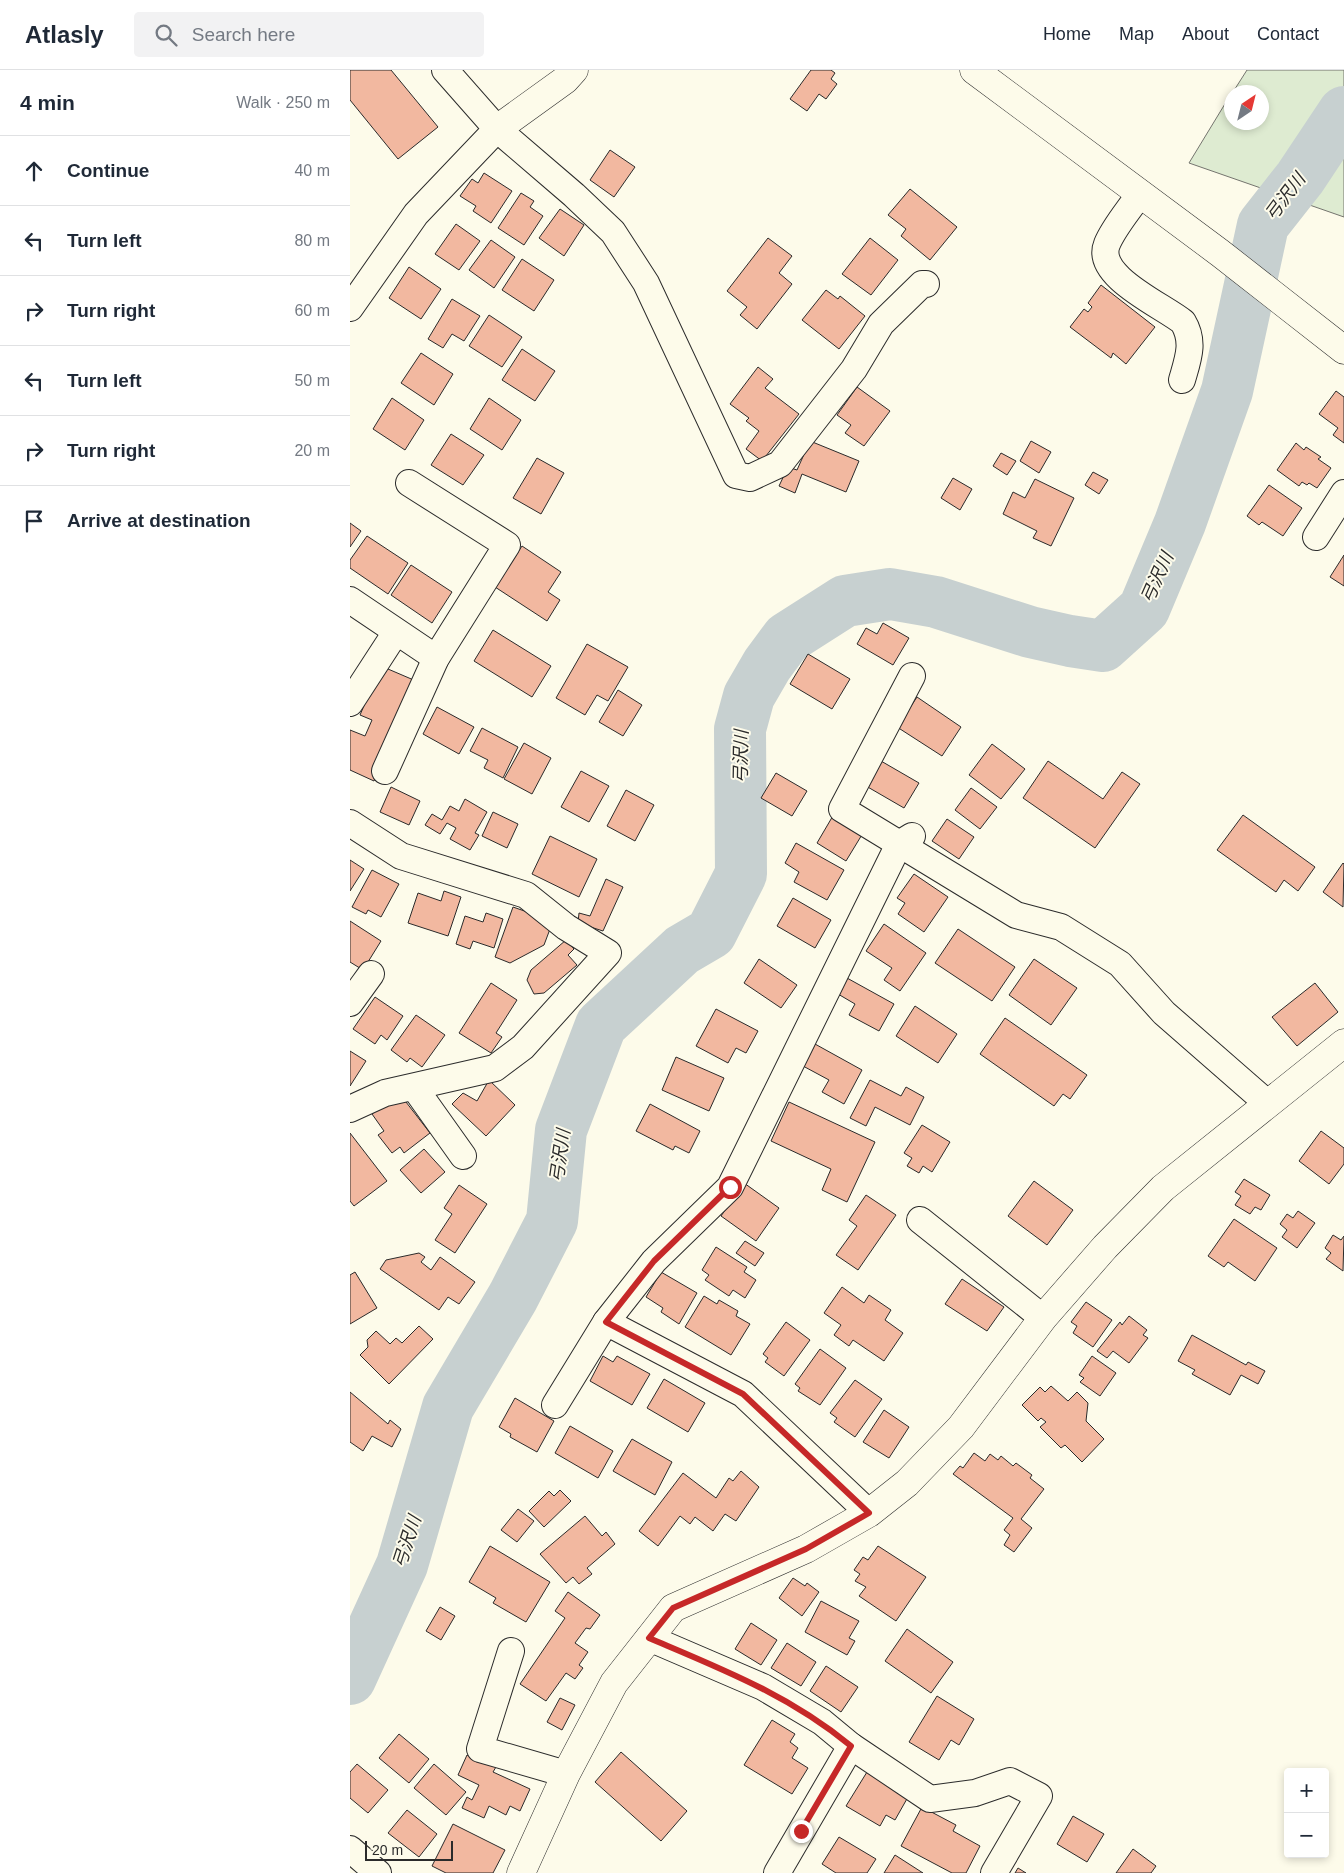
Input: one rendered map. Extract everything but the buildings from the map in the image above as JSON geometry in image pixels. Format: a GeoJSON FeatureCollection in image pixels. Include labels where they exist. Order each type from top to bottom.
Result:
{"type":"FeatureCollection","features":[{"type":"Feature","properties":{"kind":"street"},"geometry":{"type":"LineString","coordinates":[[445,70],[497,129],[574,195],[613,232],[646,283],[736,475],[750,478],[780,464],[854,369],[881,324],[922,284],[926,284]]}},
{"type":"Feature","properties":{"kind":"street"},"geometry":{"type":"LineString","coordinates":[[350,308],[416,214],[497,129],[565,80],[574,70]]}},
{"type":"Feature","properties":{"kind":"street"},"geometry":{"type":"LineString","coordinates":[[974,70],[1220,254],[1344,350]]}},
{"type":"Feature","properties":{"kind":"street"},"geometry":{"type":"LineString","coordinates":[[1139,195],[1106,245],[1107,265],[1117,278],[1171,312],[1183,322],[1189,333],[1190,349],[1182,380]]}},
{"type":"Feature","properties":{"kind":"street"},"geometry":{"type":"LineString","coordinates":[[385,771],[436,658],[507,545],[409,483]]}},
{"type":"Feature","properties":{"kind":"street"},"geometry":{"type":"LineString","coordinates":[[1316,537],[1344,492]]}},
{"type":"Feature","properties":{"kind":"street"},"geometry":{"type":"LineString","coordinates":[[350,600],[436,658]]}},
{"type":"Feature","properties":{"kind":"street"},"geometry":{"type":"LineString","coordinates":[[350,703],[396,632]]}},
{"type":"Feature","properties":{"kind":"street"},"geometry":{"type":"LineString","coordinates":[[912,676],[842,809],[905,840],[1016,915],[1061,927],[1120,964],[1164,1013],[1267,1103]]}},
{"type":"Feature","properties":{"kind":"street"},"geometry":{"type":"LineString","coordinates":[[350,823],[401,856],[526,895],[566,927],[608,953],[523,1046],[495,1068],[385,1094],[350,1109]]}},
{"type":"Feature","properties":{"kind":"street"},"geometry":{"type":"LineString","coordinates":[[555,1405],[606,1322],[654,1261],[730,1187],[905,840]]}},
{"type":"Feature","properties":{"kind":"street"},"geometry":{"type":"LineString","coordinates":[[350,1003],[371,974]]}},
{"type":"Feature","properties":{"kind":"street"},"geometry":{"type":"LineString","coordinates":[[521,1873],[566,1774],[614,1683],[673,1608],[806,1549],[869,1513],[907,1483],[961,1427],[1043,1318],[1105,1247],[1163,1188],[1344,1043]]}},
{"type":"Feature","properties":{"kind":"street"},"geometry":{"type":"LineString","coordinates":[[414,1087],[463,1156]]}},
{"type":"Feature","properties":{"kind":"street"},"geometry":{"type":"LineString","coordinates":[[920,1220],[1043,1318]]}},
{"type":"Feature","properties":{"kind":"street"},"geometry":{"type":"LineString","coordinates":[[606,1322],[743,1394],[869,1513]]}},
{"type":"Feature","properties":{"kind":"street"},"geometry":{"type":"LineString","coordinates":[[649,1638],[763,1687],[822,1722],[851,1746],[930,1799],[975,1793],[1010,1781],[1039,1796],[994,1873]]}},
{"type":"Feature","properties":{"kind":"street"},"geometry":{"type":"LineString","coordinates":[[511,1651],[480,1749],[566,1774]]}},
{"type":"Feature","properties":{"kind":"street"},"geometry":{"type":"LineString","coordinates":[[777,1873],[851,1746]]}},
{"type":"Feature","properties":{"kind":"street"},"geometry":{"type":"LineString","coordinates":[[350,1850],[378,1873]]}},
{"type":"Feature","properties":{"kind":"green space"},"geometry":{"type":"Polygon","coordinates":[[[1247,70],[1344,70],[1344,217],[1189,163],[1224,106],[1224,130],[1269,130],[1269,85],[1237,85],[1247,70]]]}},
{"type":"Feature","properties":{"kind":"waterway","name":"弓沢川"},"geometry":{"type":"LineString","coordinates":[[350,1679],[402,1565],[448,1407],[513,1297],[552,1221],[561,1130],[601,1025],[682,950],[711,933],[741,874],[740,729],[749,696],[767,665],[787,638],[845,601],[890,594],[936,602],[1030,632],[1103,646],[1144,609],[1180,523],[1227,391],[1263,225],[1300,178],[1344,112]]}},
{"type":"Feature","properties":{"kind":"route"},"geometry":{"type":"LineString","coordinates":[[730,1187],[654,1261],[606,1322],[743,1394],[869,1513],[806,1549],[673,1608],[649,1638],[763,1687],[822,1722],[851,1746],[801,1831]]}}]}
